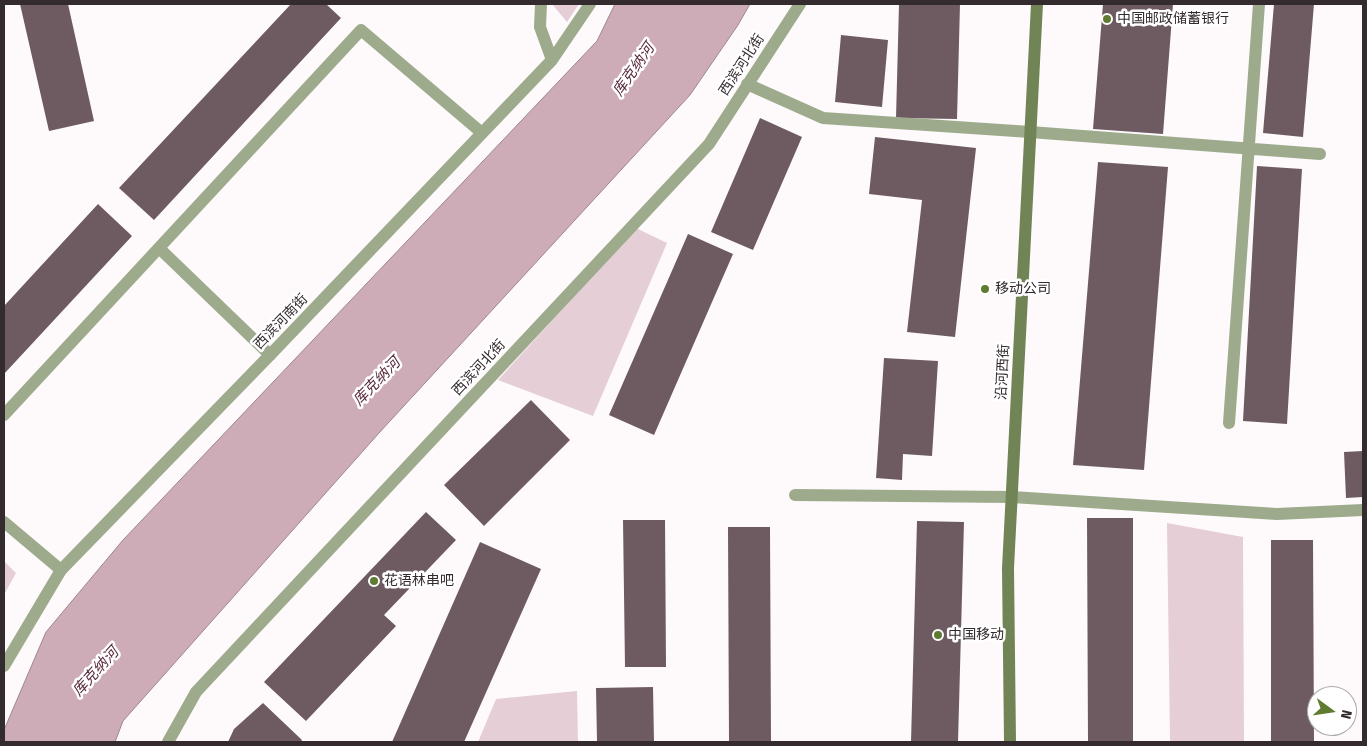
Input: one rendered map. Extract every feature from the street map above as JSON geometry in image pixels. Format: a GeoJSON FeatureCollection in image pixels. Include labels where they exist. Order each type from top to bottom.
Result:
{"type":"FeatureCollection","features":[{"type":"Feature","properties":{"kind":"street"},"geometry":{"type":"LineString","coordinates":[[541,4],[540,27],[552,60]]}},
{"type":"Feature","properties":{"kind":"street","name":"西滨河南街"},"geometry":{"type":"LineString","coordinates":[[4,666],[61,570],[552,60],[590,4]]}},
{"type":"Feature","properties":{"kind":"street","name":"西滨河北街"},"geometry":{"type":"LineString","coordinates":[[168,742],[196,692],[708,144],[800,4]]}},
{"type":"Feature","properties":{"kind":"street","name":"沿河西街"},"geometry":{"type":"LineString","coordinates":[[1010,742],[1008,568],[1037,4]]}},
{"type":"Feature","properties":{"kind":"street"},"geometry":{"type":"LineString","coordinates":[[1229,423],[1259,4]]}},
{"type":"Feature","properties":{"kind":"street"},"geometry":{"type":"LineString","coordinates":[[4,415],[362,30],[482,132]]}},
{"type":"Feature","properties":{"kind":"street"},"geometry":{"type":"LineString","coordinates":[[747,84],[823,118],[1320,154]]}},
{"type":"Feature","properties":{"kind":"street"},"geometry":{"type":"LineString","coordinates":[[159,248],[270,355]]}},
{"type":"Feature","properties":{"kind":"street"},"geometry":{"type":"LineString","coordinates":[[795,495],[1012,497],[1277,514],[1363,510]]}},
{"type":"Feature","properties":{"kind":"street"},"geometry":{"type":"LineString","coordinates":[[4,522],[61,570]]}},
{"type":"Feature","properties":{"kind":"shaded area"},"geometry":{"type":"Polygon","coordinates":[[[552,4],[579,4],[567,22],[552,4]]]}},
{"type":"Feature","properties":{"kind":"shaded area"},"geometry":{"type":"Polygon","coordinates":[[[636,228],[667,243],[593,416],[498,380],[636,228]]]}},
{"type":"Feature","properties":{"kind":"shaded area"},"geometry":{"type":"Polygon","coordinates":[[[1167,523],[1243,537],[1244,742],[1170,742],[1167,523]]]}},
{"type":"Feature","properties":{"kind":"shaded area"},"geometry":{"type":"Polygon","coordinates":[[[4,561],[16,573],[4,595],[4,561]]]}},
{"type":"Feature","properties":{"kind":"shaded area"},"geometry":{"type":"Polygon","coordinates":[[[577,691],[578,742],[478,742],[496,699],[577,691]]]}},
{"type":"Feature","properties":{"kind":"water","name":"库克纳河"},"geometry":{"type":"Polygon","coordinates":[[[615,4],[750,4],[738,25],[690,95],[379,433],[123,721],[115,742],[4,742],[4,730],[46,632],[123,540],[597,41],[615,4]]]}},
{"type":"Feature","properties":{"kind":"building"},"geometry":{"type":"Polygon","coordinates":[[[20,4],[68,4],[94,121],[49,131],[20,4]]]}},
{"type":"Feature","properties":{"kind":"building"},"geometry":{"type":"Polygon","coordinates":[[[291,4],[326,4],[341,18],[154,220],[119,188],[291,4]]]}},
{"type":"Feature","properties":{"kind":"building"},"geometry":{"type":"Polygon","coordinates":[[[899,4],[960,4],[957,119],[896,118],[899,4]]]}},
{"type":"Feature","properties":{"kind":"building"},"geometry":{"type":"Polygon","coordinates":[[[1103,4],[1173,4],[1163,134],[1093,129],[1103,4]]]}},
{"type":"Feature","properties":{"kind":"building"},"geometry":{"type":"Polygon","coordinates":[[[1274,4],[1314,4],[1303,137],[1263,133],[1274,4]]]}},
{"type":"Feature","properties":{"kind":"building"},"geometry":{"type":"Polygon","coordinates":[[[841,35],[888,40],[882,107],[835,102],[841,35]]]}},
{"type":"Feature","properties":{"kind":"building"},"geometry":{"type":"Polygon","coordinates":[[[760,118],[802,137],[753,250],[711,232],[760,118]]]}},
{"type":"Feature","properties":{"kind":"building"},"geometry":{"type":"Polygon","coordinates":[[[875,137],[976,148],[955,337],[907,332],[922,200],[869,194],[875,137]]]}},
{"type":"Feature","properties":{"kind":"building"},"geometry":{"type":"Polygon","coordinates":[[[1098,162],[1168,167],[1144,470],[1073,465],[1098,162]]]}},
{"type":"Feature","properties":{"kind":"building"},"geometry":{"type":"Polygon","coordinates":[[[1257,166],[1302,169],[1287,424],[1243,421],[1257,166]]]}},
{"type":"Feature","properties":{"kind":"building"},"geometry":{"type":"Polygon","coordinates":[[[98,204],[132,236],[4,374],[4,306],[98,204]]]}},
{"type":"Feature","properties":{"kind":"building"},"geometry":{"type":"Polygon","coordinates":[[[688,234],[733,254],[654,435],[609,415],[688,234]]]}},
{"type":"Feature","properties":{"kind":"building"},"geometry":{"type":"Polygon","coordinates":[[[884,358],[938,361],[932,456],[903,454],[902,480],[876,478],[884,358]]]}},
{"type":"Feature","properties":{"kind":"building"},"geometry":{"type":"Polygon","coordinates":[[[531,400],[570,440],[484,526],[444,485],[531,400]]]}},
{"type":"Feature","properties":{"kind":"building"},"geometry":{"type":"Polygon","coordinates":[[[1363,451],[1363,497],[1346,498],[1344,452],[1363,451]]]}},
{"type":"Feature","properties":{"kind":"building"},"geometry":{"type":"Polygon","coordinates":[[[426,512],[456,540],[384,615],[396,626],[306,721],[264,682],[426,512]]]}},
{"type":"Feature","properties":{"kind":"building"},"geometry":{"type":"Polygon","coordinates":[[[1087,518],[1133,518],[1133,742],[1088,742],[1087,518]]]}},
{"type":"Feature","properties":{"kind":"building"},"geometry":{"type":"Polygon","coordinates":[[[623,520],[665,520],[666,667],[625,667],[623,520]]]}},
{"type":"Feature","properties":{"kind":"building"},"geometry":{"type":"Polygon","coordinates":[[[917,521],[964,522],[958,742],[911,742],[917,521]]]}},
{"type":"Feature","properties":{"kind":"building"},"geometry":{"type":"Polygon","coordinates":[[[728,527],[770,527],[771,742],[729,742],[728,527]]]}},
{"type":"Feature","properties":{"kind":"building"},"geometry":{"type":"Polygon","coordinates":[[[1271,540],[1313,540],[1314,686],[1307,686],[1307,736],[1314,736],[1314,742],[1271,742],[1271,540]]]}},
{"type":"Feature","properties":{"kind":"building"},"geometry":{"type":"Polygon","coordinates":[[[480,542],[541,569],[464,742],[392,742],[480,542]]]}},
{"type":"Feature","properties":{"kind":"building"},"geometry":{"type":"Polygon","coordinates":[[[653,687],[654,742],[597,742],[596,688],[653,687]]]}},
{"type":"Feature","properties":{"kind":"building"},"geometry":{"type":"Polygon","coordinates":[[[263,703],[302,740],[301,742],[228,742],[234,729],[263,703]]]}},
{"type":"Feature","properties":{"kind":"place","name":"中国邮政储蓄银行"},"geometry":{"type":"Point","coordinates":[1107,19]}},
{"type":"Feature","properties":{"kind":"place","name":"移动公司"},"geometry":{"type":"Point","coordinates":[985,289]}},
{"type":"Feature","properties":{"kind":"place","name":"花语林串吧"},"geometry":{"type":"Point","coordinates":[374,581]}},
{"type":"Feature","properties":{"kind":"place","name":"中国移动"},"geometry":{"type":"Point","coordinates":[938,635]}}]}
